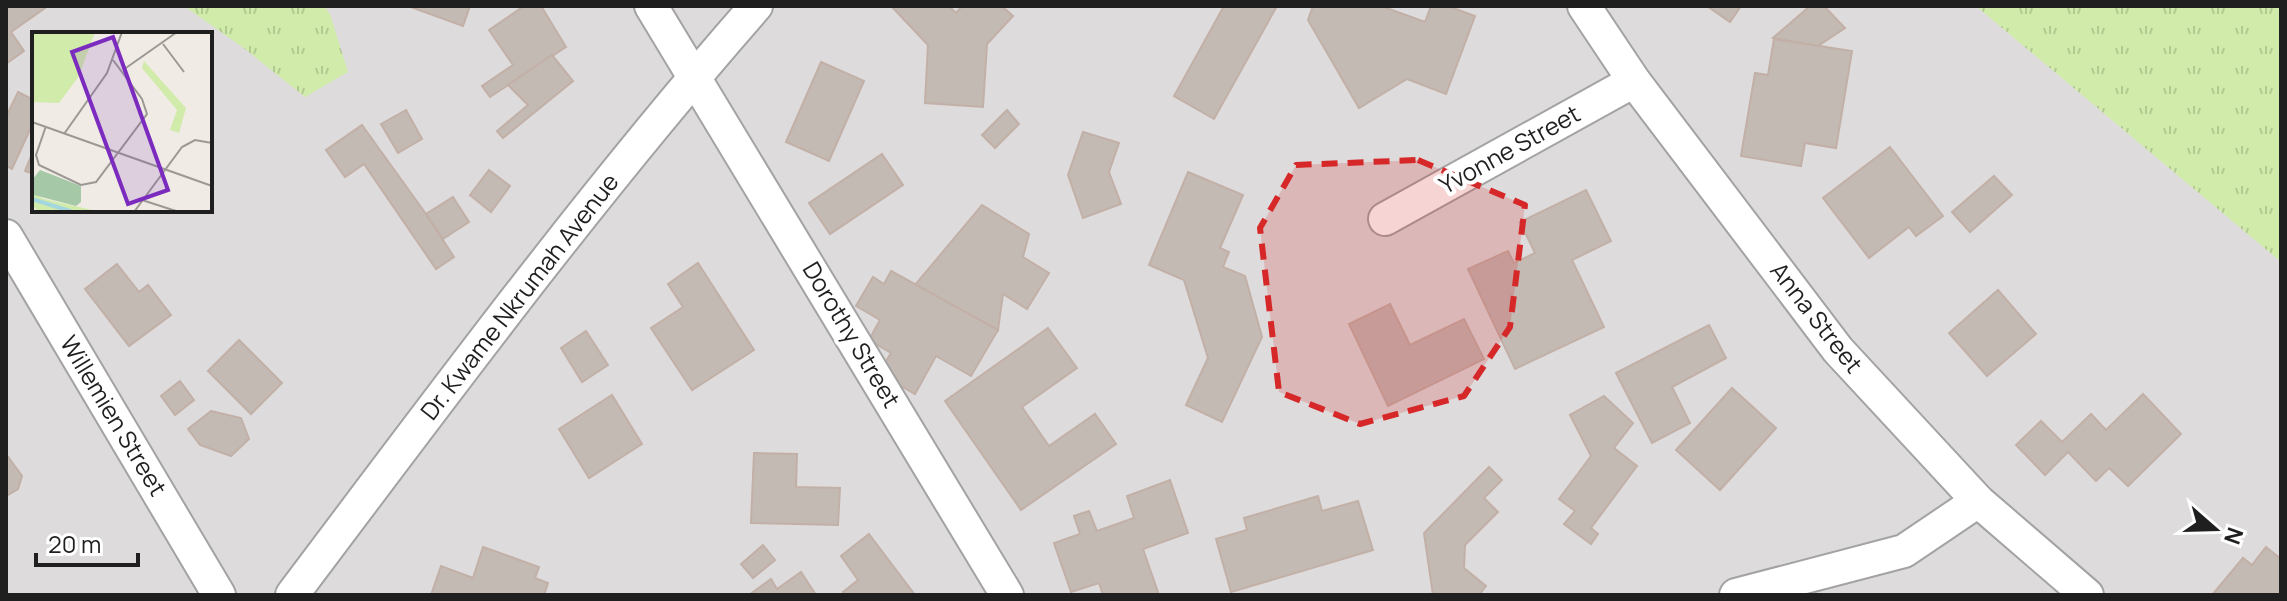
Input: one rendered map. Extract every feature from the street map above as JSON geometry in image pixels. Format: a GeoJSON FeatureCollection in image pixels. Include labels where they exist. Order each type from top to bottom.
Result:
{"type":"FeatureCollection","features":[{"type":"Feature","properties":{"kind":"street","name":"Dorothy Street"},"geometry":{"type":"LineString","coordinates":[[651,6],[1007,595]]}},
{"type":"Feature","properties":{"kind":"street","name":"Dr. Kwame Nkrumah Avenue"},"geometry":{"type":"LineString","coordinates":[[292,595],[467,362],[695,75],[756,6]]}},
{"type":"Feature","properties":{"kind":"street","name":"Anna Street"},"geometry":{"type":"LineString","coordinates":[[1584,6],[1634,81],[1838,350],[1978,501],[2087,595]]}},
{"type":"Feature","properties":{"kind":"street","name":"Yvonne Street"},"geometry":{"type":"LineString","coordinates":[[1385,219],[1634,81]]}},
{"type":"Feature","properties":{"kind":"street","name":"Willemien Street"},"geometry":{"type":"LineString","coordinates":[[6,236],[219,595]]}},
{"type":"Feature","properties":{"kind":"street"},"geometry":{"type":"LineString","coordinates":[[1736,595],[1796,588],[1904,551],[1978,501]]}},
{"type":"Feature","properties":{"kind":"highlighted area"},"geometry":{"type":"Polygon","coordinates":[[[1418,160],[1525,205],[1510,327],[1464,396],[1360,424],[1279,392],[1260,228],[1296,165],[1418,160]]]}},
{"type":"Feature","properties":{"kind":"shaded area"},"geometry":{"type":"Polygon","coordinates":[[[6,6],[1976,6],[2281,262],[2281,595],[6,595],[6,6]]]}},
{"type":"Feature","properties":{"kind":"green space"},"geometry":{"type":"Polygon","coordinates":[[[184,6],[324,6],[330,14],[348,72],[305,97],[184,6]]]}},
{"type":"Feature","properties":{"kind":"green space"},"geometry":{"type":"Polygon","coordinates":[[[1976,6],[2281,6],[2281,262],[1976,6]]]}},
{"type":"Feature","properties":{"kind":"building"},"geometry":{"type":"Polygon","coordinates":[[[6,6],[48,6],[11,32],[24,51],[7,63],[6,6]]]}},
{"type":"Feature","properties":{"kind":"building"},"geometry":{"type":"Polygon","coordinates":[[[408,6],[470,6],[463,26],[408,6]]]}},
{"type":"Feature","properties":{"kind":"building"},"geometry":{"type":"Polygon","coordinates":[[[524,6],[541,6],[566,47],[490,97],[482,86],[513,65],[489,30],[524,6]]]}},
{"type":"Feature","properties":{"kind":"building"},"geometry":{"type":"Polygon","coordinates":[[[891,6],[949,6],[956,13],[962,6],[1002,6],[1013,16],[987,44],[983,107],[925,103],[928,45],[891,6]]]}},
{"type":"Feature","properties":{"kind":"building"},"geometry":{"type":"Polygon","coordinates":[[[1224,6],[1277,6],[1214,119],[1174,96],[1224,6]]]}},
{"type":"Feature","properties":{"kind":"building"},"geometry":{"type":"Polygon","coordinates":[[[1313,6],[1381,6],[1425,22],[1431,6],[1448,6],[1475,16],[1446,94],[1407,79],[1359,108],[1308,20],[1313,6]]]}},
{"type":"Feature","properties":{"kind":"building"},"geometry":{"type":"Polygon","coordinates":[[[1707,6],[1741,6],[1730,22],[1707,6]]]}},
{"type":"Feature","properties":{"kind":"building"},"geometry":{"type":"Polygon","coordinates":[[[1810,6],[1824,6],[1845,28],[1818,46],[1773,38],[1810,6]]]}},
{"type":"Feature","properties":{"kind":"building"},"geometry":{"type":"Polygon","coordinates":[[[1774,39],[1852,51],[1836,148],[1805,143],[1801,166],[1741,156],[1755,73],[1768,75],[1774,39]]]}},
{"type":"Feature","properties":{"kind":"building"},"geometry":{"type":"Polygon","coordinates":[[[552,55],[573,81],[503,138],[497,131],[528,105],[508,85],[552,55]]]}},
{"type":"Feature","properties":{"kind":"building"},"geometry":{"type":"Polygon","coordinates":[[[821,62],[864,81],[829,161],[786,142],[821,62]]]}},
{"type":"Feature","properties":{"kind":"building"},"geometry":{"type":"Polygon","coordinates":[[[18,92],[32,99],[32,125],[12,169],[6,166],[6,117],[18,92]]]}},
{"type":"Feature","properties":{"kind":"building"},"geometry":{"type":"Polygon","coordinates":[[[406,110],[422,139],[398,153],[381,124],[406,110]]]}},
{"type":"Feature","properties":{"kind":"building"},"geometry":{"type":"Polygon","coordinates":[[[1007,110],[1019,124],[995,148],[982,135],[1007,110]]]}},
{"type":"Feature","properties":{"kind":"building"},"geometry":{"type":"Polygon","coordinates":[[[362,125],[454,257],[436,269],[364,164],[345,177],[326,150],[362,125]]]}},
{"type":"Feature","properties":{"kind":"building"},"geometry":{"type":"Polygon","coordinates":[[[1083,132],[1119,143],[1109,172],[1121,204],[1083,218],[1068,175],[1083,132]]]}},
{"type":"Feature","properties":{"kind":"building"},"geometry":{"type":"Polygon","coordinates":[[[1890,147],[1943,216],[1916,236],[1909,227],[1869,258],[1823,198],[1890,147]]]}},
{"type":"Feature","properties":{"kind":"building"},"geometry":{"type":"Polygon","coordinates":[[[32,154],[32,173],[25,171],[32,154]]]}},
{"type":"Feature","properties":{"kind":"building"},"geometry":{"type":"Polygon","coordinates":[[[882,154],[903,185],[830,234],[809,203],[882,154]]]}},
{"type":"Feature","properties":{"kind":"building"},"geometry":{"type":"Polygon","coordinates":[[[489,170],[510,186],[491,212],[470,195],[489,170]]]}},
{"type":"Feature","properties":{"kind":"building"},"geometry":{"type":"Polygon","coordinates":[[[1188,172],[1243,195],[1220,248],[1229,252],[1223,267],[1245,276],[1262,337],[1222,422],[1186,405],[1208,358],[1184,280],[1149,265],[1188,172]]]}},
{"type":"Feature","properties":{"kind":"building"},"geometry":{"type":"Polygon","coordinates":[[[1994,176],[2012,195],[1970,232],[1952,212],[1994,176]]]}},
{"type":"Feature","properties":{"kind":"building"},"geometry":{"type":"Polygon","coordinates":[[[1586,190],[1611,241],[1572,260],[1604,327],[1515,369],[1468,269],[1508,251],[1514,263],[1535,253],[1520,222],[1586,190]]]}},
{"type":"Feature","properties":{"kind":"building"},"geometry":{"type":"Polygon","coordinates":[[[453,197],[469,222],[443,239],[426,214],[453,197]]]}},
{"type":"Feature","properties":{"kind":"building"},"geometry":{"type":"Polygon","coordinates":[[[982,205],[1029,234],[1023,257],[1049,273],[1027,309],[1003,294],[998,330],[915,285],[982,205]]]}},
{"type":"Feature","properties":{"kind":"building"},"geometry":{"type":"Polygon","coordinates":[[[698,263],[754,350],[692,390],[651,328],[683,307],[668,284],[698,263]]]}},
{"type":"Feature","properties":{"kind":"building"},"geometry":{"type":"Polygon","coordinates":[[[117,264],[139,292],[148,285],[171,315],[129,346],[85,289],[117,264]]]}},
{"type":"Feature","properties":{"kind":"building"},"geometry":{"type":"Polygon","coordinates":[[[891,271],[998,330],[971,376],[936,356],[915,394],[879,373],[891,353],[869,340],[880,320],[856,306],[873,277],[884,284],[891,271]]]}},
{"type":"Feature","properties":{"kind":"building"},"geometry":{"type":"Polygon","coordinates":[[[1998,290],[2036,334],[1987,376],[1949,333],[1998,290]]]}},
{"type":"Feature","properties":{"kind":"building"},"geometry":{"type":"Polygon","coordinates":[[[1390,304],[1410,345],[1464,319],[1484,359],[1388,406],[1349,324],[1390,304]]]}},
{"type":"Feature","properties":{"kind":"building"},"geometry":{"type":"Polygon","coordinates":[[[1709,325],[1726,358],[1672,387],[1690,423],[1652,443],[1616,373],[1709,325]]]}},
{"type":"Feature","properties":{"kind":"building"},"geometry":{"type":"Polygon","coordinates":[[[1048,328],[1077,368],[1022,407],[1049,446],[1095,414],[1116,444],[1021,510],[945,401],[1048,328]]]}},
{"type":"Feature","properties":{"kind":"building"},"geometry":{"type":"Polygon","coordinates":[[[586,331],[608,365],[582,382],[561,348],[586,331]]]}},
{"type":"Feature","properties":{"kind":"building"},"geometry":{"type":"Polygon","coordinates":[[[239,340],[282,383],[251,414],[208,371],[239,340]]]}},
{"type":"Feature","properties":{"kind":"building"},"geometry":{"type":"Polygon","coordinates":[[[180,381],[194,400],[175,415],[161,396],[180,381]]]}},
{"type":"Feature","properties":{"kind":"building"},"geometry":{"type":"Polygon","coordinates":[[[1732,388],[1776,428],[1720,490],[1676,450],[1732,388]]]}},
{"type":"Feature","properties":{"kind":"building"},"geometry":{"type":"Polygon","coordinates":[[[2143,394],[2181,434],[2128,486],[2109,468],[2096,481],[2068,452],[2045,475],[2016,445],[2041,421],[2062,442],[2091,414],[2106,430],[2143,394]]]}},
{"type":"Feature","properties":{"kind":"building"},"geometry":{"type":"Polygon","coordinates":[[[612,395],[642,444],[589,478],[559,429],[612,395]]]}},
{"type":"Feature","properties":{"kind":"building"},"geometry":{"type":"Polygon","coordinates":[[[1604,396],[1633,423],[1614,448],[1637,466],[1591,528],[1598,534],[1591,544],[1564,524],[1575,511],[1559,499],[1591,456],[1570,415],[1604,396]]]}},
{"type":"Feature","properties":{"kind":"building"},"geometry":{"type":"Polygon","coordinates":[[[211,411],[241,418],[249,439],[231,456],[200,445],[188,429],[211,411]]]}},
{"type":"Feature","properties":{"kind":"building"},"geometry":{"type":"Polygon","coordinates":[[[754,453],[797,454],[796,487],[840,488],[838,525],[751,523],[754,453]]]}},
{"type":"Feature","properties":{"kind":"building"},"geometry":{"type":"Polygon","coordinates":[[[6,454],[22,476],[18,489],[6,496],[6,454]]]}},
{"type":"Feature","properties":{"kind":"building"},"geometry":{"type":"Polygon","coordinates":[[[1489,467],[1502,480],[1484,498],[1498,512],[1465,545],[1464,568],[1486,586],[1479,595],[1433,595],[1424,533],[1489,467]]]}},
{"type":"Feature","properties":{"kind":"building"},"geometry":{"type":"Polygon","coordinates":[[[1170,480],[1188,533],[1143,549],[1159,595],[1103,595],[1099,583],[1071,592],[1054,543],[1080,534],[1074,516],[1089,511],[1097,531],[1134,518],[1127,496],[1170,480]]]}},
{"type":"Feature","properties":{"kind":"building"},"geometry":{"type":"Polygon","coordinates":[[[1318,496],[1322,511],[1358,501],[1373,550],[1231,592],[1216,539],[1247,530],[1244,518],[1318,496]]]}},
{"type":"Feature","properties":{"kind":"building"},"geometry":{"type":"Polygon","coordinates":[[[869,534],[915,595],[845,595],[843,592],[858,580],[841,556],[869,534]]]}},
{"type":"Feature","properties":{"kind":"building"},"geometry":{"type":"Polygon","coordinates":[[[763,545],[775,560],[753,578],[741,564],[763,545]]]}},
{"type":"Feature","properties":{"kind":"building"},"geometry":{"type":"Polygon","coordinates":[[[483,547],[539,567],[535,578],[548,583],[544,595],[431,595],[441,566],[473,578],[483,547]]]}},
{"type":"Feature","properties":{"kind":"building"},"geometry":{"type":"Polygon","coordinates":[[[2266,547],[2281,559],[2281,595],[2212,595],[2243,558],[2252,565],[2266,547]]]}},
{"type":"Feature","properties":{"kind":"building"},"geometry":{"type":"Polygon","coordinates":[[[801,572],[816,595],[749,595],[771,579],[777,589],[801,572]]]}}]}
